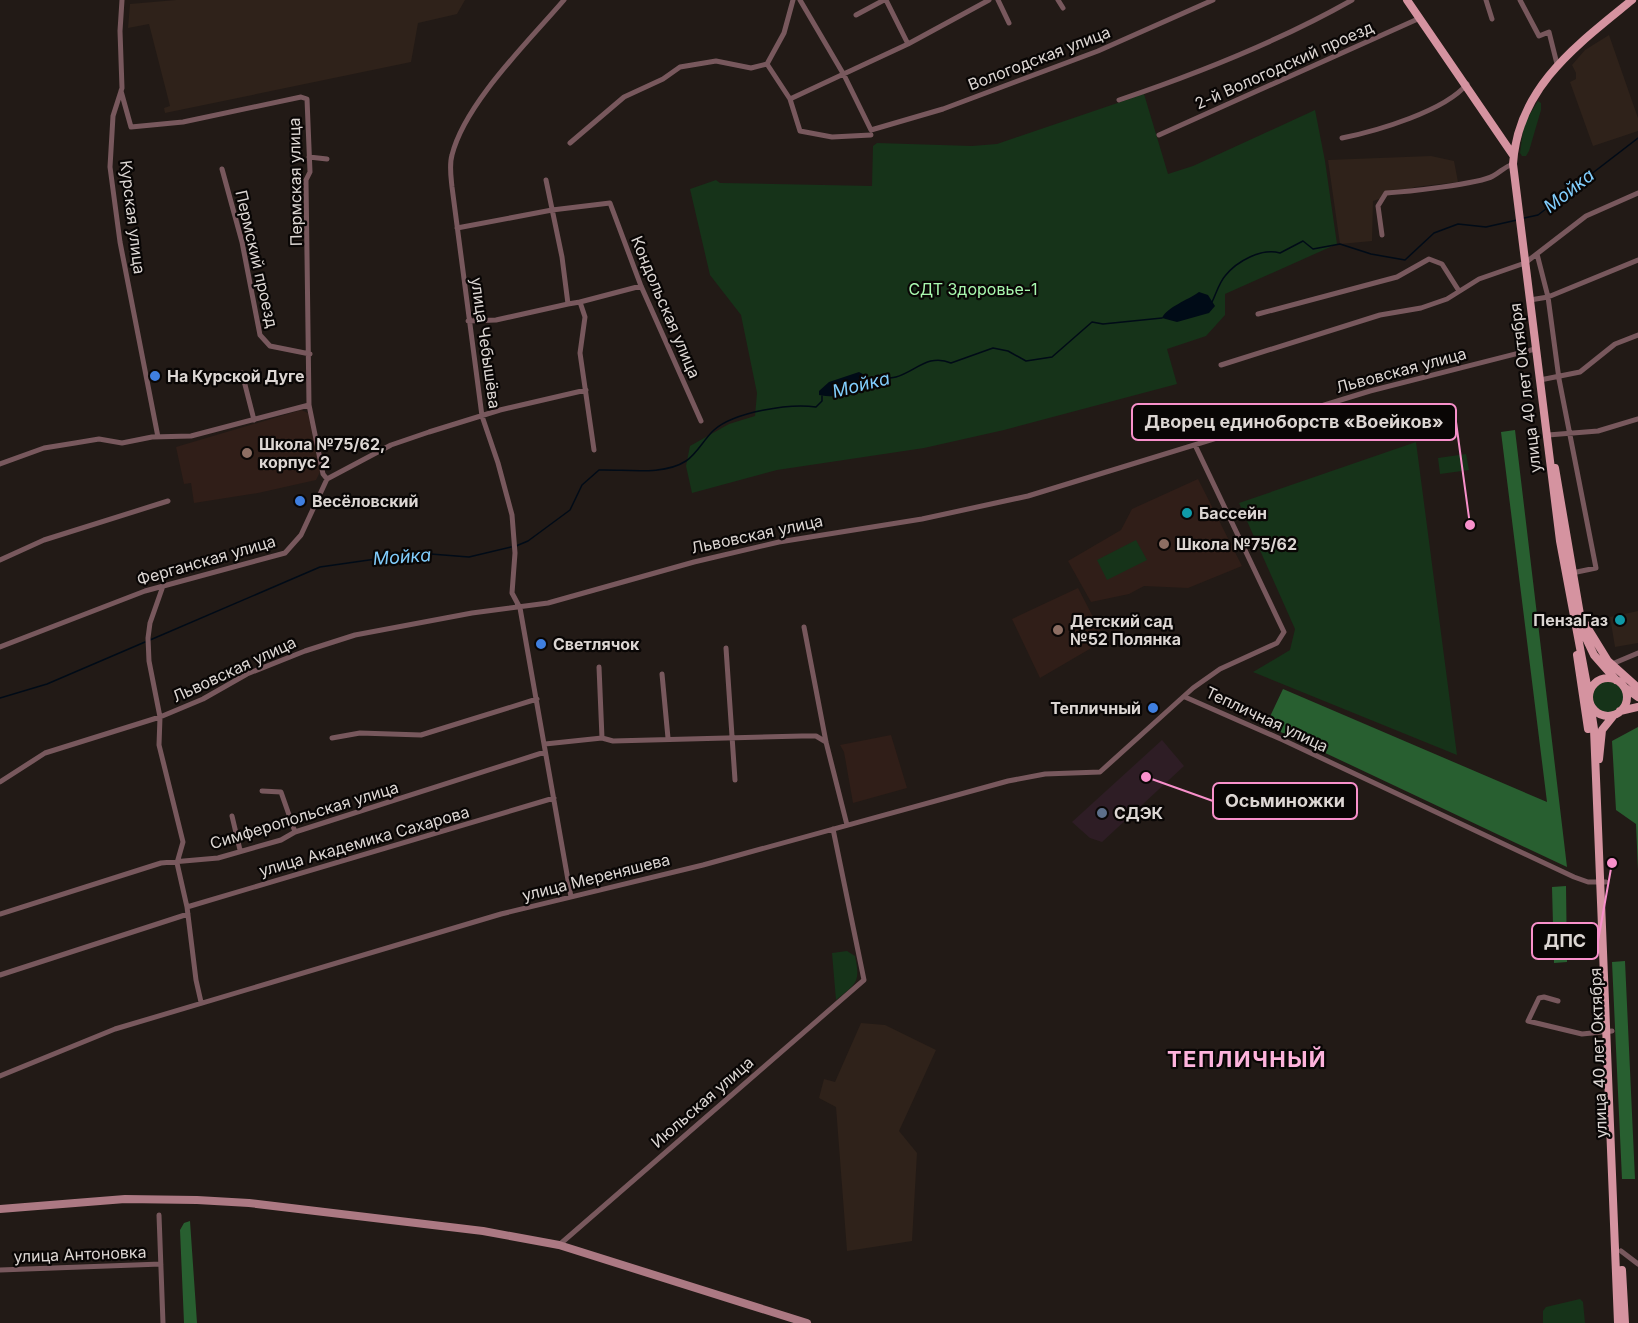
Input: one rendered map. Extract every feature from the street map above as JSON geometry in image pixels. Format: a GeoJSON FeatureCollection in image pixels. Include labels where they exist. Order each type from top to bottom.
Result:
{"type":"FeatureCollection","features":[{"type":"Feature","properties":{"kind":"main road"},"geometry":{"type":"LineString","coordinates":[[1407,0],[1467,84],[1513,159]]}},
{"type":"Feature","properties":{"kind":"main road"},"geometry":{"type":"LineString","coordinates":[[1513,159],[1530,102],[1542,82],[1557,63],[1632,0]]}},
{"type":"Feature","properties":{"kind":"main road","name":"улица 40 лет Октября"},"geometry":{"type":"LineString","coordinates":[[1513,159],[1535,349],[1589,700],[1603,882]]}},
{"type":"Feature","properties":{"kind":"main road"},"geometry":{"type":"LineString","coordinates":[[1549,447],[1557,478],[1571,562],[1569,574]]}},
{"type":"Feature","properties":{"kind":"main road","name":"улица 40 лет Октября"},"geometry":{"type":"LineString","coordinates":[[1569,574],[1575,585],[1581,689],[1594,761]]}},
{"type":"Feature","properties":{"kind":"main road"},"geometry":{"type":"LineString","coordinates":[[1577,615],[1599,650],[1638,688]]}},
{"type":"Feature","properties":{"kind":"main road","name":"улица 40 лет Октября"},"geometry":{"type":"LineString","coordinates":[[1577,615],[1590,648],[1618,682],[1626,700],[1602,730],[1599,756],[1625,1323]]}},
{"type":"Feature","properties":{"kind":"main road"},"geometry":{"type":"LineString","coordinates":[[1638,697],[1618,682],[1599,680],[1592,687],[1589,700],[1601,715],[1638,707]]}},
{"type":"Feature","properties":{"kind":"main road","name":"улица 40 лет Октября"},"geometry":{"type":"LineString","coordinates":[[1610,1032],[1618,1323]]}},
{"type":"Feature","properties":{"kind":"street","name":"Курская улица"},"geometry":{"type":"LineString","coordinates":[[123,0],[120,31],[123,73],[121,91],[113,116],[110,167],[120,242],[158,437]]}},
{"type":"Feature","properties":{"kind":"street","name":"улица Чебышёва"},"geometry":{"type":"LineString","coordinates":[[564,0],[488,89],[458,139],[451,157],[468,321],[482,416],[510,507],[515,553],[512,594],[520,608],[571,897]]}},
{"type":"Feature","properties":{"kind":"street"},"geometry":{"type":"LineString","coordinates":[[570,143],[624,97],[663,79],[680,67],[716,61],[751,68],[768,64],[784,33],[793,0]]}},
{"type":"Feature","properties":{"kind":"street"},"geometry":{"type":"LineString","coordinates":[[800,0],[844,75],[871,132]]}},
{"type":"Feature","properties":{"kind":"street"},"geometry":{"type":"LineString","coordinates":[[856,15],[885,0],[908,44]]}},
{"type":"Feature","properties":{"kind":"street"},"geometry":{"type":"LineString","coordinates":[[768,64],[790,99],[908,44],[989,0]]}},
{"type":"Feature","properties":{"kind":"street"},"geometry":{"type":"LineString","coordinates":[[998,0],[1009,23]]}},
{"type":"Feature","properties":{"kind":"street"},"geometry":{"type":"LineString","coordinates":[[1058,0],[1063,8]]}},
{"type":"Feature","properties":{"kind":"street","name":"Вологодская улица"},"geometry":{"type":"LineString","coordinates":[[790,99],[800,131],[832,136],[871,132],[893,122],[909,121],[954,105],[1098,51],[1213,0]]}},
{"type":"Feature","properties":{"kind":"street"},"geometry":{"type":"LineString","coordinates":[[1119,100],[1197,74],[1256,49],[1352,0]]}},
{"type":"Feature","properties":{"kind":"street"},"geometry":{"type":"LineString","coordinates":[[1486,0],[1492,19]]}},
{"type":"Feature","properties":{"kind":"street"},"geometry":{"type":"LineString","coordinates":[[1521,0],[1539,36],[1542,37],[1549,32],[1557,63]]}},
{"type":"Feature","properties":{"kind":"street","name":"2-й Вологодский проезд"},"geometry":{"type":"LineString","coordinates":[[1159,135],[1420,18]]}},
{"type":"Feature","properties":{"kind":"street"},"geometry":{"type":"LineString","coordinates":[[1342,138],[1413,116],[1457,96],[1467,84]]}},
{"type":"Feature","properties":{"kind":"street","name":"Пермская улица"},"geometry":{"type":"LineString","coordinates":[[121,91],[131,127],[183,122],[301,97],[307,99],[310,172],[306,180],[309,405],[323,474],[327,479]]}},
{"type":"Feature","properties":{"kind":"street"},"geometry":{"type":"LineString","coordinates":[[309,157],[327,159]]}},
{"type":"Feature","properties":{"kind":"street"},"geometry":{"type":"LineString","coordinates":[[1382,235],[1378,206],[1386,193],[1413,191],[1493,177],[1513,159]]}},
{"type":"Feature","properties":{"kind":"street","name":"Пермский проезд"},"geometry":{"type":"LineString","coordinates":[[222,169],[242,242],[260,335],[270,346],[310,354]]}},
{"type":"Feature","properties":{"kind":"street"},"geometry":{"type":"LineString","coordinates":[[546,180],[568,304]]}},
{"type":"Feature","properties":{"kind":"street"},"geometry":{"type":"LineString","coordinates":[[1221,365],[1380,315],[1424,307],[1448,299],[1490,274],[1525,263],[1586,216],[1638,192]]}},
{"type":"Feature","properties":{"kind":"street","name":"Кондольская улица"},"geometry":{"type":"LineString","coordinates":[[552,210],[610,203],[641,286],[700,421]]}},
{"type":"Feature","properties":{"kind":"street"},"geometry":{"type":"LineString","coordinates":[[457,228],[552,210]]}},
{"type":"Feature","properties":{"kind":"street"},"geometry":{"type":"LineString","coordinates":[[1537,254],[1548,297],[1558,379],[1596,568],[1569,574]]}},
{"type":"Feature","properties":{"kind":"street"},"geometry":{"type":"LineString","coordinates":[[1258,314],[1397,277],[1429,259],[1442,264],[1459,291]]}},
{"type":"Feature","properties":{"kind":"street"},"geometry":{"type":"LineString","coordinates":[[1530,300],[1548,297],[1638,261]]}},
{"type":"Feature","properties":{"kind":"street"},"geometry":{"type":"LineString","coordinates":[[468,321],[496,320],[641,286]]}},
{"type":"Feature","properties":{"kind":"street"},"geometry":{"type":"LineString","coordinates":[[580,302],[585,317],[580,353],[594,450]]}},
{"type":"Feature","properties":{"kind":"street"},"geometry":{"type":"LineString","coordinates":[[1540,380],[1558,379],[1580,372],[1616,344],[1638,335]]}},
{"type":"Feature","properties":{"kind":"street","name":"Львовская улица"},"geometry":{"type":"LineString","coordinates":[[0,782],[45,753],[160,717],[203,699],[248,674],[305,651],[355,635],[472,612],[520,608],[575,597],[694,562],[779,542],[922,519],[1028,496],[1380,388],[1535,349]]}},
{"type":"Feature","properties":{"kind":"street"},"geometry":{"type":"LineString","coordinates":[[242,374],[254,420]]}},
{"type":"Feature","properties":{"kind":"street"},"geometry":{"type":"LineString","coordinates":[[327,479],[391,445],[482,416],[586,390]]}},
{"type":"Feature","properties":{"kind":"street"},"geometry":{"type":"LineString","coordinates":[[0,464],[44,448],[99,439],[130,442],[158,437],[191,436],[309,405]]}},
{"type":"Feature","properties":{"kind":"street"},"geometry":{"type":"LineString","coordinates":[[1548,435],[1611,429],[1638,419]]}},
{"type":"Feature","properties":{"kind":"street","name":"Тепличная улица"},"geometry":{"type":"LineString","coordinates":[[1196,445],[1284,632],[1277,643],[1220,669],[1185,697],[1283,740],[1574,877],[1588,882],[1603,882]]}},
{"type":"Feature","properties":{"kind":"street","name":"Ферганская улица"},"geometry":{"type":"LineString","coordinates":[[0,647],[163,586],[285,553],[301,535],[327,479]]}},
{"type":"Feature","properties":{"kind":"street"},"geometry":{"type":"LineString","coordinates":[[0,560],[44,540],[168,501]]}},
{"type":"Feature","properties":{"kind":"street"},"geometry":{"type":"LineString","coordinates":[[1571,562],[1589,569]]}},
{"type":"Feature","properties":{"kind":"street"},"geometry":{"type":"LineString","coordinates":[[1575,585],[1581,574],[1589,569]]}},
{"type":"Feature","properties":{"kind":"street"},"geometry":{"type":"LineString","coordinates":[[163,586],[153,610],[148,638],[149,661],[160,717],[159,745],[183,842],[177,863],[187,907],[201,1002]]}},
{"type":"Feature","properties":{"kind":"street"},"geometry":{"type":"LineString","coordinates":[[804,627],[826,742],[848,825]]}},
{"type":"Feature","properties":{"kind":"street"},"geometry":{"type":"LineString","coordinates":[[726,648],[735,780]]}},
{"type":"Feature","properties":{"kind":"street"},"geometry":{"type":"LineString","coordinates":[[1618,682],[1617,666],[1638,653]]}},
{"type":"Feature","properties":{"kind":"street"},"geometry":{"type":"LineString","coordinates":[[599,667],[602,738]]}},
{"type":"Feature","properties":{"kind":"street"},"geometry":{"type":"LineString","coordinates":[[662,674],[668,738]]}},
{"type":"Feature","properties":{"kind":"street","name":"улица Мереняшева"},"geometry":{"type":"LineString","coordinates":[[0,1076],[115,1029],[501,914],[704,865],[1023,777],[1100,772],[1185,697]]}},
{"type":"Feature","properties":{"kind":"street"},"geometry":{"type":"LineString","coordinates":[[332,738],[360,733],[421,735],[537,699]]}},
{"type":"Feature","properties":{"kind":"street"},"geometry":{"type":"LineString","coordinates":[[545,744],[602,738],[613,741],[811,736],[826,742]]}},
{"type":"Feature","properties":{"kind":"street","name":"Симферопольская улица"},"geometry":{"type":"LineString","coordinates":[[0,914],[161,863],[218,858],[281,840],[295,832],[545,752]]}},
{"type":"Feature","properties":{"kind":"street"},"geometry":{"type":"LineString","coordinates":[[262,791],[281,792],[295,832]]}},
{"type":"Feature","properties":{"kind":"street","name":"улица Академика Сахарова"},"geometry":{"type":"LineString","coordinates":[[187,907],[554,798]]}},
{"type":"Feature","properties":{"kind":"street"},"geometry":{"type":"LineString","coordinates":[[232,816],[240,850]]}},
{"type":"Feature","properties":{"kind":"street","name":"Июльская улица"},"geometry":{"type":"LineString","coordinates":[[559,1245],[864,980],[833,829]]}},
{"type":"Feature","properties":{"kind":"street"},"geometry":{"type":"LineString","coordinates":[[0,975],[188,914]]}},
{"type":"Feature","properties":{"kind":"street"},"geometry":{"type":"LineString","coordinates":[[1558,1001],[1539,998],[1528,1016],[1529,1023],[1581,1034],[1610,1032]]}},
{"type":"Feature","properties":{"kind":"street"},"geometry":{"type":"LineString","coordinates":[[0,1209],[125,1199],[196,1200],[249,1203],[483,1231],[559,1245],[807,1323]]}},
{"type":"Feature","properties":{"kind":"street"},"geometry":{"type":"LineString","coordinates":[[159,1215],[163,1323]]}},
{"type":"Feature","properties":{"kind":"street"},"geometry":{"type":"LineString","coordinates":[[1621,1251],[1637,1263]]}},
{"type":"Feature","properties":{"kind":"street"},"geometry":{"type":"LineString","coordinates":[[1622,1274],[1628,1266],[1637,1263]]}},
{"type":"Feature","properties":{"kind":"street","name":"улица Антоновка"},"geometry":{"type":"LineString","coordinates":[[0,1270],[161,1264]]}},
{"type":"Feature","properties":{"kind":"shaded area"},"geometry":{"type":"Polygon","coordinates":[[[176,0],[465,0],[457,14],[418,23],[411,62],[165,113],[164,108],[170,106],[149,24],[128,28],[130,4],[176,0]]]}},
{"type":"Feature","properties":{"kind":"shaded area"},"geometry":{"type":"Polygon","coordinates":[[[1609,35],[1638,118],[1638,131],[1593,146],[1570,82],[1576,79],[1572,65],[1585,50],[1609,35]]]}},
{"type":"Feature","properties":{"kind":"shaded area"},"geometry":{"type":"Polygon","coordinates":[[[1431,156],[1454,161],[1458,182],[1415,187],[1373,201],[1372,241],[1340,244],[1328,160],[1431,156]]]}},
{"type":"Feature","properties":{"kind":"shaded area","name":"Школа №75/62, корпус 2"},"geometry":{"type":"Polygon","coordinates":[[[301,410],[308,413],[320,472],[316,480],[258,493],[194,503],[191,483],[184,484],[176,447],[301,410]]]}},
{"type":"Feature","properties":{"kind":"shaded area","name":"Школа №75/62"},"geometry":{"type":"Polygon","coordinates":[[[1198,479],[1242,566],[1188,588],[1144,586],[1129,594],[1091,602],[1068,561],[1121,530],[1132,509],[1198,479]]]}},
{"type":"Feature","properties":{"kind":"shaded area","name":"Детский сад №52 Полянка"},"geometry":{"type":"Polygon","coordinates":[[[1078,588],[1105,640],[1040,678],[1012,619],[1078,588]]]}},
{"type":"Feature","properties":{"kind":"shaded area"},"geometry":{"type":"Polygon","coordinates":[[[1638,611],[1638,643],[1615,647],[1610,617],[1638,611]]]}},
{"type":"Feature","properties":{"kind":"shaded area"},"geometry":{"type":"Polygon","coordinates":[[[891,735],[907,788],[853,803],[844,752],[840,745],[891,735]]]}},
{"type":"Feature","properties":{"kind":"shaded area"},"geometry":{"type":"Polygon","coordinates":[[[1162,740],[1184,766],[1102,842],[1090,838],[1072,822],[1162,740]]]}},
{"type":"Feature","properties":{"kind":"shaded area"},"geometry":{"type":"Polygon","coordinates":[[[861,1023],[885,1025],[936,1050],[899,1131],[917,1153],[912,1241],[847,1251],[836,1107],[819,1098],[824,1079],[835,1082],[861,1023]]]}},
{"type":"Feature","properties":{"kind":"green space","name":"СДТ Здоровье-1"},"geometry":{"type":"Polygon","coordinates":[[[1144,94],[1168,174],[1193,166],[1315,110],[1337,244],[1225,294],[1225,315],[1206,336],[1167,349],[1177,384],[1004,430],[924,448],[777,470],[692,493],[686,466],[690,446],[729,424],[755,416],[757,393],[741,315],[710,275],[690,189],[716,180],[720,183],[872,186],[873,146],[877,143],[972,146],[997,144],[1144,94]]]}},
{"type":"Feature","properties":{"kind":"green space"},"geometry":{"type":"Polygon","coordinates":[[[1538,101],[1541,103],[1541,110],[1529,151],[1526,156],[1522,156],[1520,153],[1524,124],[1538,101]]]}},
{"type":"Feature","properties":{"kind":"green space"},"geometry":{"type":"Polygon","coordinates":[[[1515,430],[1567,867],[1266,725],[1283,689],[1547,802],[1501,432],[1515,430]]]}},
{"type":"Feature","properties":{"kind":"green space"},"geometry":{"type":"Polygon","coordinates":[[[1416,442],[1457,755],[1253,672],[1290,650],[1295,629],[1239,503],[1416,442]]]}},
{"type":"Feature","properties":{"kind":"green space"},"geometry":{"type":"Polygon","coordinates":[[[1466,454],[1469,470],[1440,474],[1438,458],[1466,454]]]}},
{"type":"Feature","properties":{"kind":"green space"},"geometry":{"type":"Polygon","coordinates":[[[1136,540],[1147,560],[1107,580],[1097,560],[1136,540]]]}},
{"type":"Feature","properties":{"kind":"green space"},"geometry":{"type":"Polygon","coordinates":[[[1608,681],[1619,686],[1624,697],[1619,708],[1608,713],[1597,708],[1592,697],[1597,686],[1608,681]]]}},
{"type":"Feature","properties":{"kind":"green space"},"geometry":{"type":"Polygon","coordinates":[[[1638,727],[1638,870],[1636,824],[1616,810],[1612,741],[1638,727]]]}},
{"type":"Feature","properties":{"kind":"green space"},"geometry":{"type":"Polygon","coordinates":[[[1566,886],[1567,962],[1554,963],[1552,887],[1566,886]]]}},
{"type":"Feature","properties":{"kind":"green space"},"geometry":{"type":"Polygon","coordinates":[[[847,951],[855,956],[857,977],[852,986],[836,1000],[832,953],[847,951]]]}},
{"type":"Feature","properties":{"kind":"green space"},"geometry":{"type":"Polygon","coordinates":[[[1625,961],[1635,1179],[1622,1179],[1612,962],[1625,961]]]}},
{"type":"Feature","properties":{"kind":"green space"},"geometry":{"type":"Polygon","coordinates":[[[190,1221],[197,1323],[184,1323],[180,1230],[184,1223],[190,1221]]]}},
{"type":"Feature","properties":{"kind":"green space"},"geometry":{"type":"Polygon","coordinates":[[[1580,1299],[1583,1302],[1585,1323],[1543,1323],[1543,1311],[1546,1307],[1580,1299]]]}},
{"type":"Feature","properties":{"kind":"water"},"geometry":{"type":"Polygon","coordinates":[[[1199,292],[1208,295],[1215,306],[1209,313],[1177,322],[1162,318],[1173,307],[1199,292]]]}},
{"type":"Feature","properties":{"kind":"water"},"geometry":{"type":"Polygon","coordinates":[[[859,372],[872,379],[863,390],[841,396],[819,395],[819,391],[829,382],[859,372]]]}},
{"type":"Feature","properties":{"kind":"waterway","name":"Мойка"},"geometry":{"type":"LineString","coordinates":[[1524,218],[1538,215],[1638,138]]}},
{"type":"Feature","properties":{"kind":"waterway","name":"Мойка"},"geometry":{"type":"LineString","coordinates":[[1212,302],[1223,279],[1230,270],[1243,261],[1265,252],[1280,253],[1303,241],[1313,249],[1340,244],[1371,254],[1405,260],[1434,233],[1458,224],[1486,227],[1517,220]]}},
{"type":"Feature","properties":{"kind":"waterway","name":"Мойка"},"geometry":{"type":"LineString","coordinates":[[871,379],[896,377],[928,362],[935,360],[951,363],[993,348],[1008,351],[1026,361],[1052,357],[1092,322],[1103,324],[1162,318]]}},
{"type":"Feature","properties":{"kind":"waterway","name":"Мойка"},"geometry":{"type":"LineString","coordinates":[[516,546],[528,541],[570,510],[582,485],[599,470],[644,471],[677,466],[690,458],[714,430],[735,418],[763,410],[792,406],[816,407],[822,401],[822,396]]}},
{"type":"Feature","properties":{"kind":"waterway","name":"Мойка"},"geometry":{"type":"LineString","coordinates":[[150,640],[320,567],[418,553],[469,557],[511,547]]}},
{"type":"Feature","properties":{"kind":"waterway","name":"Мойка"},"geometry":{"type":"LineString","coordinates":[[0,698],[47,684],[145,642]]}},
{"type":"Feature","properties":{"kind":"place","name":"На Курской Дуге"},"geometry":{"type":"Point","coordinates":[155,376]}},
{"type":"Feature","properties":{"kind":"place","name":"Школа №75/62, корпус 2"},"geometry":{"type":"Point","coordinates":[247,453]}},
{"type":"Feature","properties":{"kind":"place","name":"Весёловский"},"geometry":{"type":"Point","coordinates":[300,501]}},
{"type":"Feature","properties":{"kind":"place","name":"Бассейн"},"geometry":{"type":"Point","coordinates":[1187,513]}},
{"type":"Feature","properties":{"kind":"place","name":"Дворец единоборств «Воейков»"},"geometry":{"type":"Point","coordinates":[1470,525]}},
{"type":"Feature","properties":{"kind":"place","name":"Школа №75/62"},"geometry":{"type":"Point","coordinates":[1164,544]}},
{"type":"Feature","properties":{"kind":"place","name":"ПензаГаз"},"geometry":{"type":"Point","coordinates":[1620,620]}},
{"type":"Feature","properties":{"kind":"place","name":"Детский сад №52 Полянка"},"geometry":{"type":"Point","coordinates":[1058,630]}},
{"type":"Feature","properties":{"kind":"place","name":"Светлячок"},"geometry":{"type":"Point","coordinates":[541,644]}},
{"type":"Feature","properties":{"kind":"place","name":"Тепличный"},"geometry":{"type":"Point","coordinates":[1153,708]}},
{"type":"Feature","properties":{"kind":"place","name":"Осьминожки"},"geometry":{"type":"Point","coordinates":[1146,777]}},
{"type":"Feature","properties":{"kind":"place","name":"СДЭК"},"geometry":{"type":"Point","coordinates":[1102,813]}},
{"type":"Feature","properties":{"kind":"place","name":"ДПС"},"geometry":{"type":"Point","coordinates":[1612,863]}},
{"type":"Feature","properties":{"kind":"district","name":"ТЕПЛИЧНЫЙ"},"geometry":{"type":"Point","coordinates":[1247,1059]}}]}
